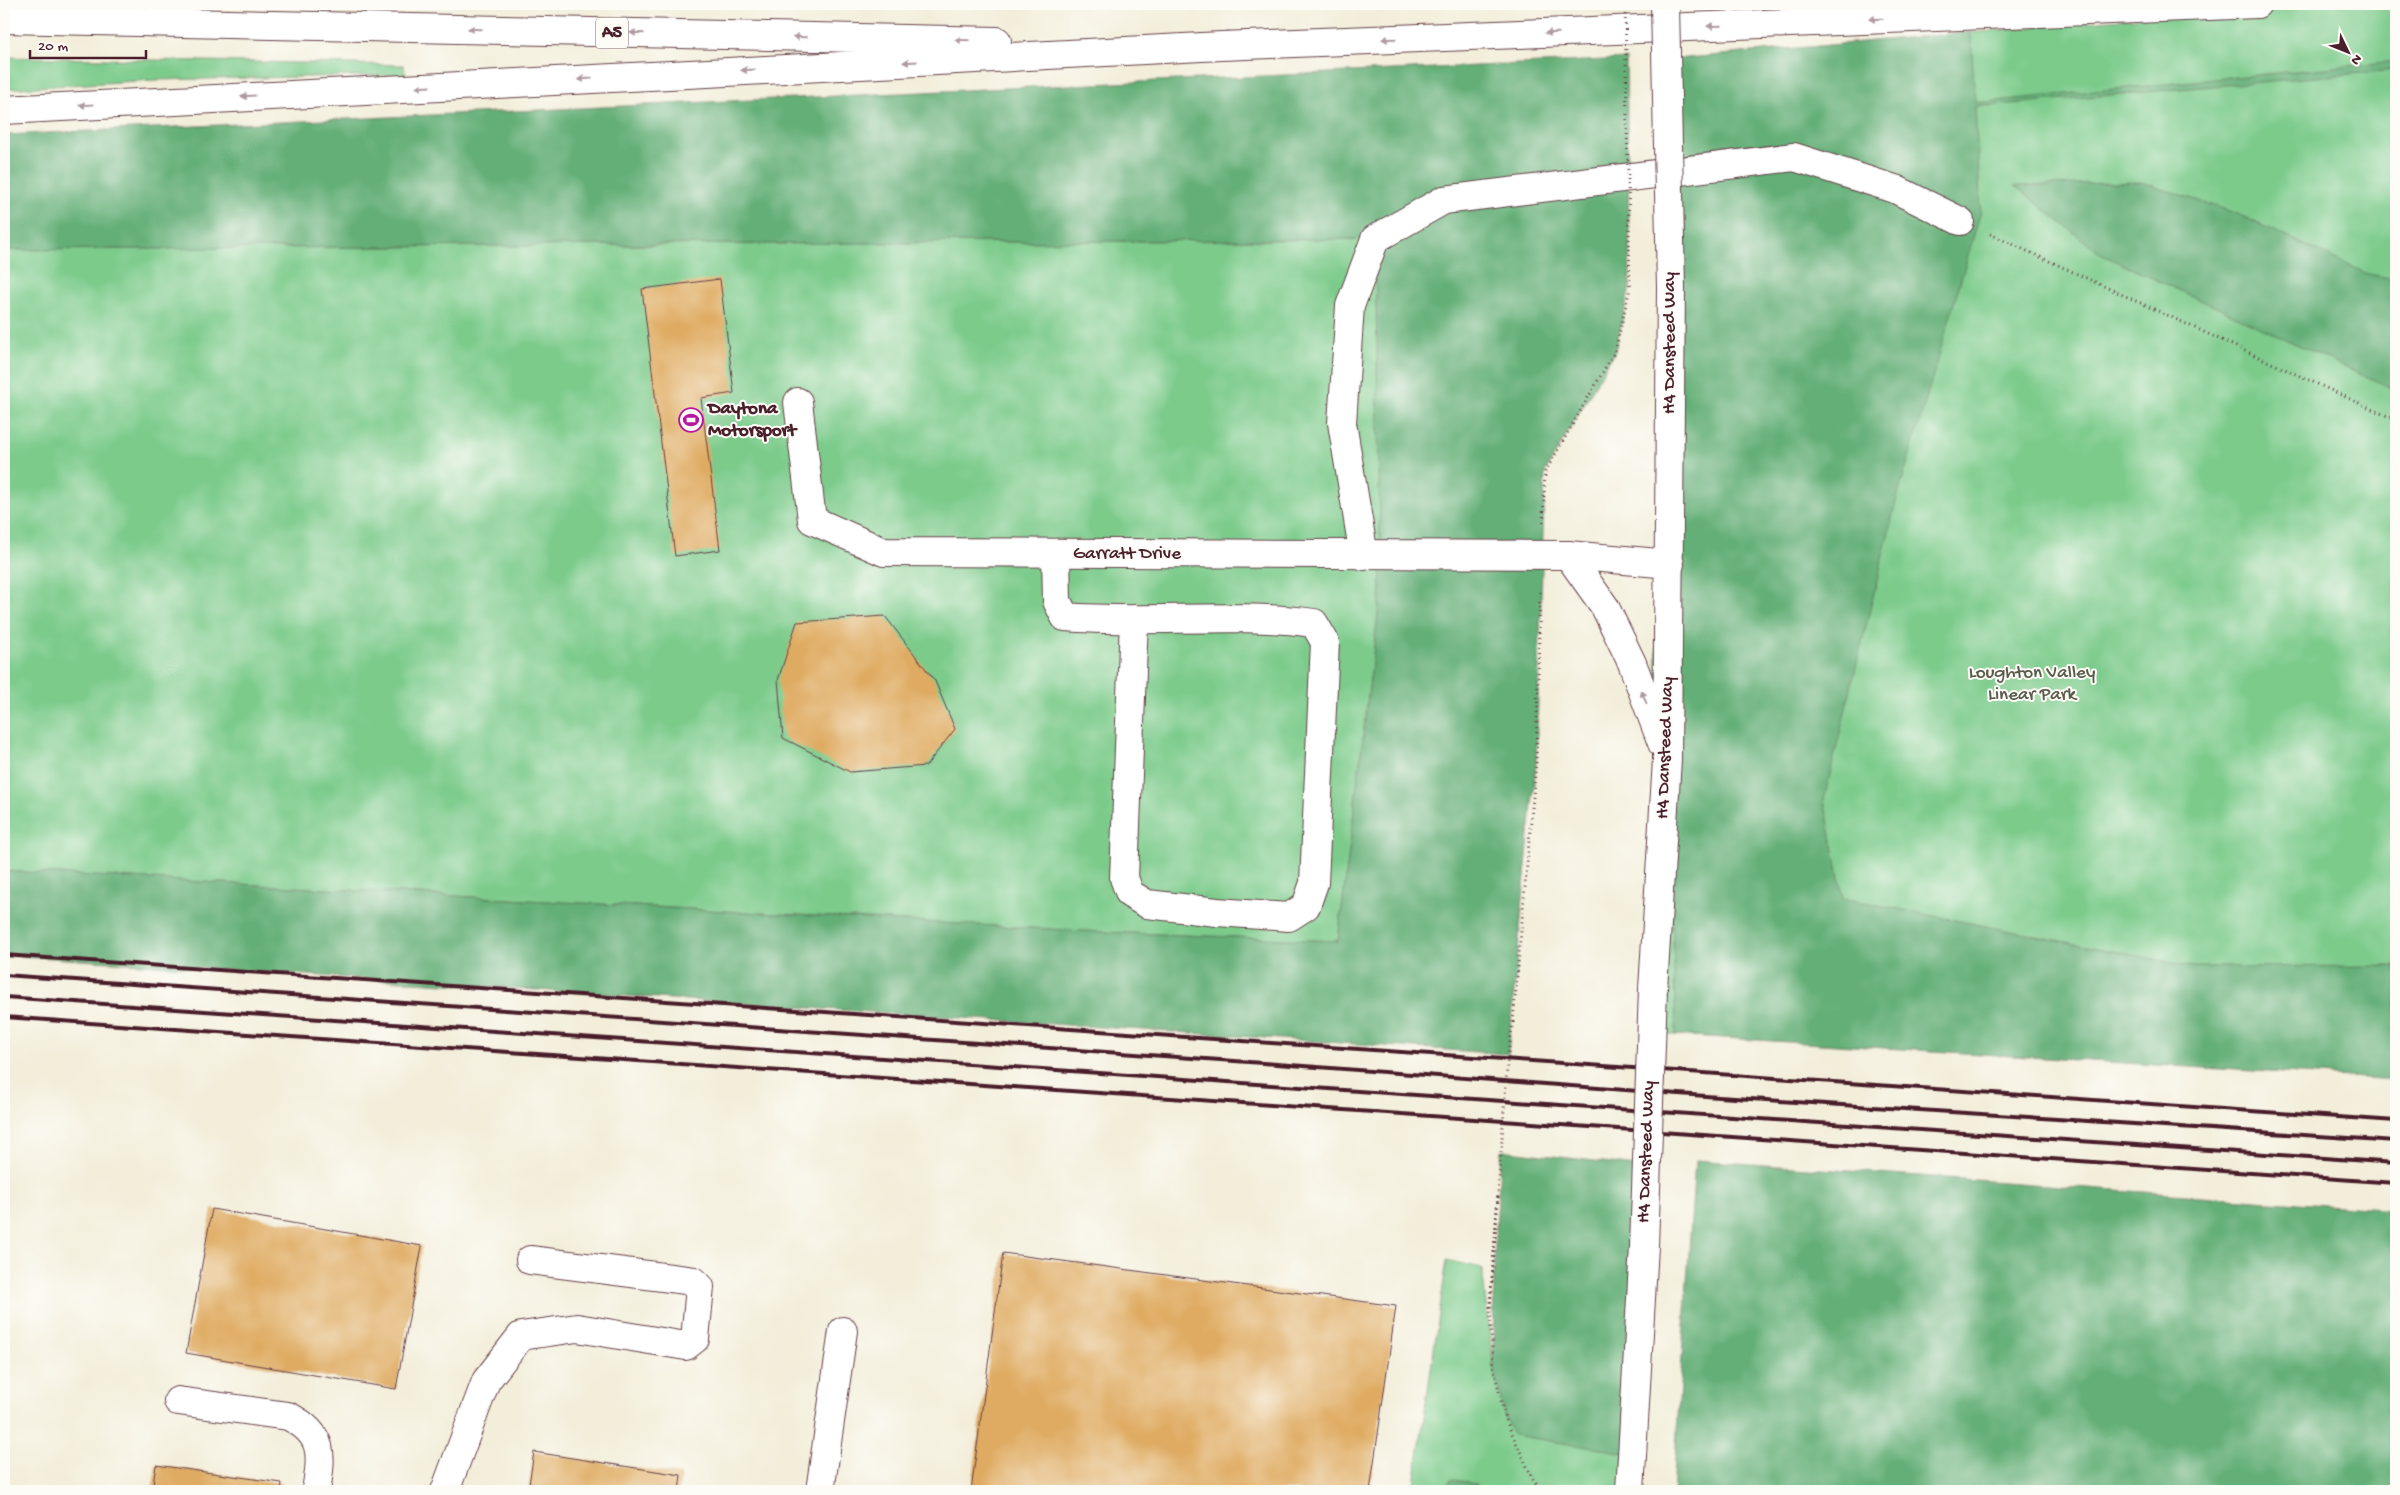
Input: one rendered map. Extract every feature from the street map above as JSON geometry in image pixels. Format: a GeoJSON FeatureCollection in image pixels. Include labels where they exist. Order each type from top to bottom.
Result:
{"type":"FeatureCollection","features":[{"type":"Feature","properties":{"kind":"main road","name":"H4 Dansteed Way"},"geometry":{"type":"LineString","coordinates":[[1630,1491],[1644,1246],[1653,989],[1667,759],[1671,287],[1665,4]]}},
{"type":"Feature","properties":{"kind":"main road","name":"A5"},"geometry":{"type":"LineString","coordinates":[[4,19],[1221,46],[2257,4]]}},
{"type":"Feature","properties":{"kind":"main road"},"geometry":{"type":"LineString","coordinates":[[4,110],[1221,46]]}},
{"type":"Feature","properties":{"kind":"main road"},"geometry":{"type":"LineString","coordinates":[[1364,556],[1342,423],[1350,306],[1375,239],[1444,200],[1794,157],[1895,189],[1960,221]]}},
{"type":"Feature","properties":{"kind":"main road","name":"Garratt Drive"},"geometry":{"type":"LineString","coordinates":[[798,402],[812,520],[884,552],[1364,556],[1568,555],[1670,564]]}},
{"type":"Feature","properties":{"kind":"main road"},"geometry":{"type":"LineString","coordinates":[[1056,554],[1056,601],[1065,616],[1134,619],[1296,620],[1314,623],[1325,642],[1314,883],[1306,906],[1289,917],[1217,912],[1147,904],[1130,894],[1124,878],[1134,619]]}},
{"type":"Feature","properties":{"kind":"main road"},"geometry":{"type":"LineString","coordinates":[[1568,555],[1604,607],[1632,663],[1667,759]]}},
{"type":"Feature","properties":{"kind":"main road"},"geometry":{"type":"LineString","coordinates":[[445,1491],[486,1381],[521,1336],[577,1328],[686,1346],[695,1339],[700,1287],[694,1281],[530,1260]]}},
{"type":"Feature","properties":{"kind":"main road"},"geometry":{"type":"LineString","coordinates":[[820,1491],[843,1331]]}},
{"type":"Feature","properties":{"kind":"main road"},"geometry":{"type":"LineString","coordinates":[[178,1401],[288,1416],[304,1424],[318,1445],[320,1464],[316,1491]]}},
{"type":"Feature","properties":{"kind":"path"},"geometry":{"type":"LineString","coordinates":[[1543,1491],[1534,1482],[1506,1418],[1493,1365],[1490,1307],[1508,1054],[1513,1022],[1536,763],[1541,555],[1546,472],[1615,350],[1630,288],[1625,4]]}},
{"type":"Feature","properties":{"kind":"path"},"geometry":{"type":"LineString","coordinates":[[1960,221],[2396,420]]}},
{"type":"Feature","properties":{"kind":"path"},"geometry":{"type":"LineString","coordinates":[[1490,1307],[1498,1196]]}},
{"type":"Feature","properties":{"kind":"green space","name":"Loughton Valley Linear Park"},"geometry":{"type":"Polygon","coordinates":[[[2289,4],[2396,4],[2396,1079],[1857,1044],[1651,1034],[1666,60],[2289,4]]]}},
{"type":"Feature","properties":{"kind":"green space"},"geometry":{"type":"Polygon","coordinates":[[[1971,32],[1975,103],[2396,61],[2396,70],[1975,107],[1981,211],[1896,502],[1824,799],[1843,898],[2194,967],[2396,966],[2396,1080],[1676,1035],[1667,759],[1666,60],[1971,32]]]}},
{"type":"Feature","properties":{"kind":"green space"},"geometry":{"type":"Polygon","coordinates":[[[4,57],[403,65],[406,75],[154,80],[4,89],[4,57]]]}},
{"type":"Feature","properties":{"kind":"green space"},"geometry":{"type":"Polygon","coordinates":[[[1626,59],[1630,288],[1615,351],[1545,472],[1536,763],[1508,1054],[4,955],[4,871],[1102,932],[1338,941],[1381,590],[1375,239],[4,250],[4,135],[1626,59]]]}},
{"type":"Feature","properties":{"kind":"green space"},"geometry":{"type":"Polygon","coordinates":[[[2141,182],[2233,212],[2368,274],[2396,279],[2396,390],[2102,255],[2015,186],[2141,182]]]}},
{"type":"Feature","properties":{"kind":"green space","name":"Daytona Motorsport"},"geometry":{"type":"Polygon","coordinates":[[[1375,239],[1381,590],[1338,941],[1102,932],[4,871],[4,250],[1375,239]]]}},
{"type":"Feature","properties":{"kind":"green space"},"geometry":{"type":"Polygon","coordinates":[[[1501,1150],[1646,1167],[1632,1454],[1513,1435],[1505,1418],[1493,1365],[1494,1261],[1501,1150]]]}},
{"type":"Feature","properties":{"kind":"green space"},"geometry":{"type":"Polygon","coordinates":[[[1695,1160],[2396,1210],[2396,1491],[1673,1491],[1695,1160]]]}},
{"type":"Feature","properties":{"kind":"green space"},"geometry":{"type":"Polygon","coordinates":[[[1447,1260],[1482,1268],[1493,1365],[1632,1454],[1630,1491],[1543,1491],[1534,1483],[1531,1491],[1482,1491],[1476,1483],[1451,1480],[1443,1491],[1413,1491],[1447,1260]]]}},
{"type":"Feature","properties":{"kind":"green space"},"geometry":{"type":"Polygon","coordinates":[[[1451,1480],[1476,1483],[1482,1491],[1443,1491],[1451,1480]]]}},
{"type":"Feature","properties":{"kind":"building"},"geometry":{"type":"Polygon","coordinates":[[[720,279],[734,393],[701,398],[720,550],[675,556],[642,289],[720,279]]]}},
{"type":"Feature","properties":{"kind":"building"},"geometry":{"type":"Polygon","coordinates":[[[885,616],[935,681],[955,729],[926,766],[850,772],[783,738],[778,680],[797,622],[885,616]]]}},
{"type":"Feature","properties":{"kind":"building"},"geometry":{"type":"Polygon","coordinates":[[[212,1209],[422,1246],[396,1389],[186,1353],[212,1209]]]}},
{"type":"Feature","properties":{"kind":"building"},"geometry":{"type":"Polygon","coordinates":[[[1003,1253],[1396,1306],[1370,1491],[971,1491],[1003,1253]]]}},
{"type":"Feature","properties":{"kind":"building"},"geometry":{"type":"Polygon","coordinates":[[[534,1452],[681,1475],[679,1491],[528,1491],[534,1452]]]}},
{"type":"Feature","properties":{"kind":"building"},"geometry":{"type":"Polygon","coordinates":[[[156,1465],[282,1483],[281,1491],[152,1491],[156,1465]]]}},
{"type":"Feature","properties":{"kind":"railway"},"geometry":{"type":"LineString","coordinates":[[4,955],[2396,1121]]}},
{"type":"Feature","properties":{"kind":"railway"},"geometry":{"type":"LineString","coordinates":[[4,975],[1277,1064],[1719,1097],[2396,1141]]}},
{"type":"Feature","properties":{"kind":"railway"},"geometry":{"type":"LineString","coordinates":[[4,997],[2396,1163]]}},
{"type":"Feature","properties":{"kind":"railway"},"geometry":{"type":"LineString","coordinates":[[4,1017],[2396,1183]]}},
{"type":"Feature","properties":{"kind":"place","name":"Daytona Motorsport"},"geometry":{"type":"Point","coordinates":[691,420]}}]}
